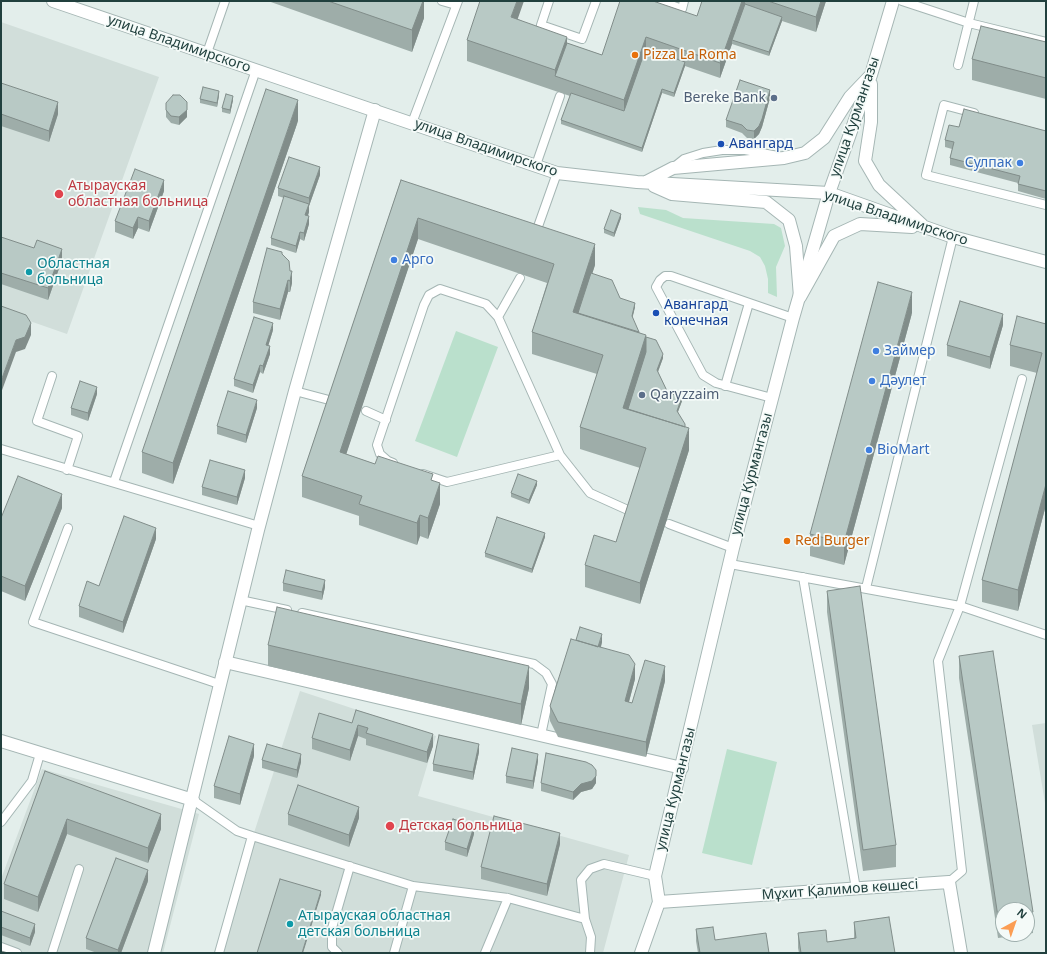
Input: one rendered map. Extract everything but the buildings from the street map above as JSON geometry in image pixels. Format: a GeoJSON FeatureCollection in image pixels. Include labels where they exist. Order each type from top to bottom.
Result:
{"type":"FeatureCollection","features":[{"type":"Feature","properties":{"kind":"street","name":"улица Владимирского"},"geometry":{"type":"LineString","coordinates":[[54,1],[557,173],[645,183],[829,193],[953,238],[1046,262]]}},
{"type":"Feature","properties":{"kind":"street","name":"улица Курмангазы"},"geometry":{"type":"LineString","coordinates":[[641,953],[659,902],[655,876],[682,768],[733,548],[793,318],[829,193],[871,75],[893,1]]}},
{"type":"Feature","properties":{"kind":"street"},"geometry":{"type":"LineString","coordinates":[[645,183],[673,168],[784,158],[805,153],[824,138],[850,97],[871,75]]}},
{"type":"Feature","properties":{"kind":"street"},"geometry":{"type":"LineString","coordinates":[[871,75],[871,122],[865,161],[879,185],[926,228]]}},
{"type":"Feature","properties":{"kind":"street"},"geometry":{"type":"LineString","coordinates":[[154,953],[193,800],[225,662],[259,526],[295,391],[375,110]]}},
{"type":"Feature","properties":{"kind":"street"},"geometry":{"type":"LineString","coordinates":[[645,183],[672,194],[766,202],[789,220],[796,246],[800,297]]}},
{"type":"Feature","properties":{"kind":"street"},"geometry":{"type":"LineString","coordinates":[[800,297],[834,236],[860,224],[926,228]]}},
{"type":"Feature","properties":{"kind":"street"},"geometry":{"type":"LineString","coordinates":[[225,662],[682,768]]}},
{"type":"Feature","properties":{"kind":"street"},"geometry":{"type":"LineString","coordinates":[[1,741],[193,800]]}},
{"type":"Feature","properties":{"kind":"street"},"geometry":{"type":"LineString","coordinates":[[948,882],[961,953]]}},
{"type":"Feature","properties":{"kind":"street","name":"Мұхит Қалимов көшесі"},"geometry":{"type":"LineString","coordinates":[[659,902],[948,882]]}},
{"type":"Feature","properties":{"kind":"lane"},"geometry":{"type":"LineString","coordinates":[[207,53],[225,1]]}},
{"type":"Feature","properties":{"kind":"lane"},"geometry":{"type":"LineString","coordinates":[[412,123],[457,3],[442,1]]}},
{"type":"Feature","properties":{"kind":"lane"},"geometry":{"type":"LineString","coordinates":[[549,1],[541,25],[581,42],[596,1]]}},
{"type":"Feature","properties":{"kind":"lane"},"geometry":{"type":"LineString","coordinates":[[660,1],[682,8],[684,1]]}},
{"type":"Feature","properties":{"kind":"lane"},"geometry":{"type":"LineString","coordinates":[[902,1],[969,23],[1046,42]]}},
{"type":"Feature","properties":{"kind":"lane"},"geometry":{"type":"LineString","coordinates":[[958,65],[974,1]]}},
{"type":"Feature","properties":{"kind":"lane"},"geometry":{"type":"LineString","coordinates":[[114,482],[256,70]]}},
{"type":"Feature","properties":{"kind":"lane"},"geometry":{"type":"LineString","coordinates":[[536,165],[560,96]]}},
{"type":"Feature","properties":{"kind":"lane"},"geometry":{"type":"LineString","coordinates":[[980,114],[944,105],[926,175],[1046,205]]}},
{"type":"Feature","properties":{"kind":"lane"},"geometry":{"type":"LineString","coordinates":[[533,240],[557,173]]}},
{"type":"Feature","properties":{"kind":"lane"},"geometry":{"type":"LineString","coordinates":[[866,588],[953,238]]}},
{"type":"Feature","properties":{"kind":"lane"},"geometry":{"type":"LineString","coordinates":[[772,398],[725,386],[709,380],[703,375],[656,288],[660,280],[665,276],[671,276],[793,318]]}},
{"type":"Feature","properties":{"kind":"lane"},"geometry":{"type":"LineString","coordinates":[[498,317],[520,278]]}},
{"type":"Feature","properties":{"kind":"lane"},"geometry":{"type":"LineString","coordinates":[[402,466],[388,461],[380,454],[377,445],[424,305],[429,295],[440,289],[486,304],[498,317],[560,455],[590,492],[630,511]]}},
{"type":"Feature","properties":{"kind":"lane"},"geometry":{"type":"LineString","coordinates":[[725,386],[749,303]]}},
{"type":"Feature","properties":{"kind":"lane"},"geometry":{"type":"LineString","coordinates":[[52,376],[37,421],[78,436],[67,470]]}},
{"type":"Feature","properties":{"kind":"lane"},"geometry":{"type":"LineString","coordinates":[[948,882],[962,871],[938,661],[960,606],[1022,379]]}},
{"type":"Feature","properties":{"kind":"lane"},"geometry":{"type":"LineString","coordinates":[[295,391],[329,400]]}},
{"type":"Feature","properties":{"kind":"lane"},"geometry":{"type":"LineString","coordinates":[[366,411],[386,420]]}},
{"type":"Feature","properties":{"kind":"lane"},"geometry":{"type":"LineString","coordinates":[[1,449],[67,470],[114,482],[259,526]]}},
{"type":"Feature","properties":{"kind":"lane"},"geometry":{"type":"LineString","coordinates":[[417,472],[447,482],[560,455]]}},
{"type":"Feature","properties":{"kind":"lane"},"geometry":{"type":"LineString","coordinates":[[669,524],[733,548]]}},
{"type":"Feature","properties":{"kind":"lane"},"geometry":{"type":"LineString","coordinates":[[68,528],[33,622],[220,684]]}},
{"type":"Feature","properties":{"kind":"lane"},"geometry":{"type":"LineString","coordinates":[[730,564],[960,606],[1046,636]]}},
{"type":"Feature","properties":{"kind":"lane"},"geometry":{"type":"LineString","coordinates":[[803,577],[856,889]]}},
{"type":"Feature","properties":{"kind":"lane"},"geometry":{"type":"LineString","coordinates":[[240,600],[534,664],[546,673],[552,684],[541,735]]}},
{"type":"Feature","properties":{"kind":"lane"},"geometry":{"type":"LineString","coordinates":[[1,822],[32,781],[40,754]]}},
{"type":"Feature","properties":{"kind":"lane"},"geometry":{"type":"LineString","coordinates":[[193,800],[237,831],[413,886],[508,898],[585,919]]}},
{"type":"Feature","properties":{"kind":"lane"},"geometry":{"type":"LineString","coordinates":[[219,953],[252,836]]}},
{"type":"Feature","properties":{"kind":"lane"},"geometry":{"type":"LineString","coordinates":[[590,953],[590,937],[585,919],[581,880],[590,869],[604,864],[655,876]]}},
{"type":"Feature","properties":{"kind":"lane"},"geometry":{"type":"LineString","coordinates":[[338,953],[332,947],[332,928],[350,866]]}},
{"type":"Feature","properties":{"kind":"lane"},"geometry":{"type":"LineString","coordinates":[[52,953],[78,869]]}},
{"type":"Feature","properties":{"kind":"lane"},"geometry":{"type":"LineString","coordinates":[[394,953],[413,886]]}},
{"type":"Feature","properties":{"kind":"lane"},"geometry":{"type":"LineString","coordinates":[[485,953],[508,898]]}},
{"type":"Feature","properties":{"kind":"lane"},"geometry":{"type":"LineString","coordinates":[[1,947],[17,953]]}},
{"type":"Feature","properties":{"kind":"shaded area","name":"Атырауская областная больница"},"geometry":{"type":"Polygon","coordinates":[[[1,22],[159,77],[67,334],[1,311],[1,22]]]}},
{"type":"Feature","properties":{"kind":"shaded area","name":"Детская больница"},"geometry":{"type":"Polygon","coordinates":[[[300,691],[436,736],[418,796],[629,855],[603,953],[215,953],[300,691]]]}},
{"type":"Feature","properties":{"kind":"shaded area"},"geometry":{"type":"Polygon","coordinates":[[[1046,723],[1046,809],[1032,725],[1046,723]]]}},
{"type":"Feature","properties":{"kind":"shaded area"},"geometry":{"type":"Polygon","coordinates":[[[42,769],[199,814],[163,953],[1,953],[1,879],[42,769]]]}},
{"type":"Feature","properties":{"kind":"green space"},"geometry":{"type":"Polygon","coordinates":[[[638,207],[666,210],[683,218],[774,224],[781,228],[785,246],[776,267],[777,297],[768,293],[768,279],[765,266],[760,257],[750,251],[640,214],[638,207]]]}},
{"type":"Feature","properties":{"kind":"green space"},"geometry":{"type":"Polygon","coordinates":[[[456,331],[498,347],[457,457],[415,441],[456,331]]]}},
{"type":"Feature","properties":{"kind":"green space"},"geometry":{"type":"Polygon","coordinates":[[[727,749],[777,762],[752,865],[702,853],[727,749]]]}},
{"type":"Feature","properties":{"kind":"place","name":"Pizza La Roma"},"geometry":{"type":"Point","coordinates":[635,55]}},
{"type":"Feature","properties":{"kind":"place","name":"Bereke Bank"},"geometry":{"type":"Point","coordinates":[774,98]}},
{"type":"Feature","properties":{"kind":"place","name":"Авангард"},"geometry":{"type":"Point","coordinates":[721,144]}},
{"type":"Feature","properties":{"kind":"place","name":"Сулпак"},"geometry":{"type":"Point","coordinates":[1020,163]}},
{"type":"Feature","properties":{"kind":"place","name":"Атырауская областная больница"},"geometry":{"type":"Point","coordinates":[59,194]}},
{"type":"Feature","properties":{"kind":"place","name":"Арго"},"geometry":{"type":"Point","coordinates":[394,260]}},
{"type":"Feature","properties":{"kind":"place","name":"Областная больница"},"geometry":{"type":"Point","coordinates":[29,272]}},
{"type":"Feature","properties":{"kind":"place","name":"Авангард конечная"},"geometry":{"type":"Point","coordinates":[656,313]}},
{"type":"Feature","properties":{"kind":"place","name":"Займер"},"geometry":{"type":"Point","coordinates":[876,351]}},
{"type":"Feature","properties":{"kind":"place","name":"Дәулет"},"geometry":{"type":"Point","coordinates":[872,381]}},
{"type":"Feature","properties":{"kind":"place","name":"Qaryzzaim"},"geometry":{"type":"Point","coordinates":[642,395]}},
{"type":"Feature","properties":{"kind":"place","name":"BioMart"},"geometry":{"type":"Point","coordinates":[869,450]}},
{"type":"Feature","properties":{"kind":"place","name":"Red Burger"},"geometry":{"type":"Point","coordinates":[787,541]}},
{"type":"Feature","properties":{"kind":"place","name":"Детская больница"},"geometry":{"type":"Point","coordinates":[390,826]}},
{"type":"Feature","properties":{"kind":"place","name":"Атырауская областная детская больница"},"geometry":{"type":"Point","coordinates":[290,924]}}]}
